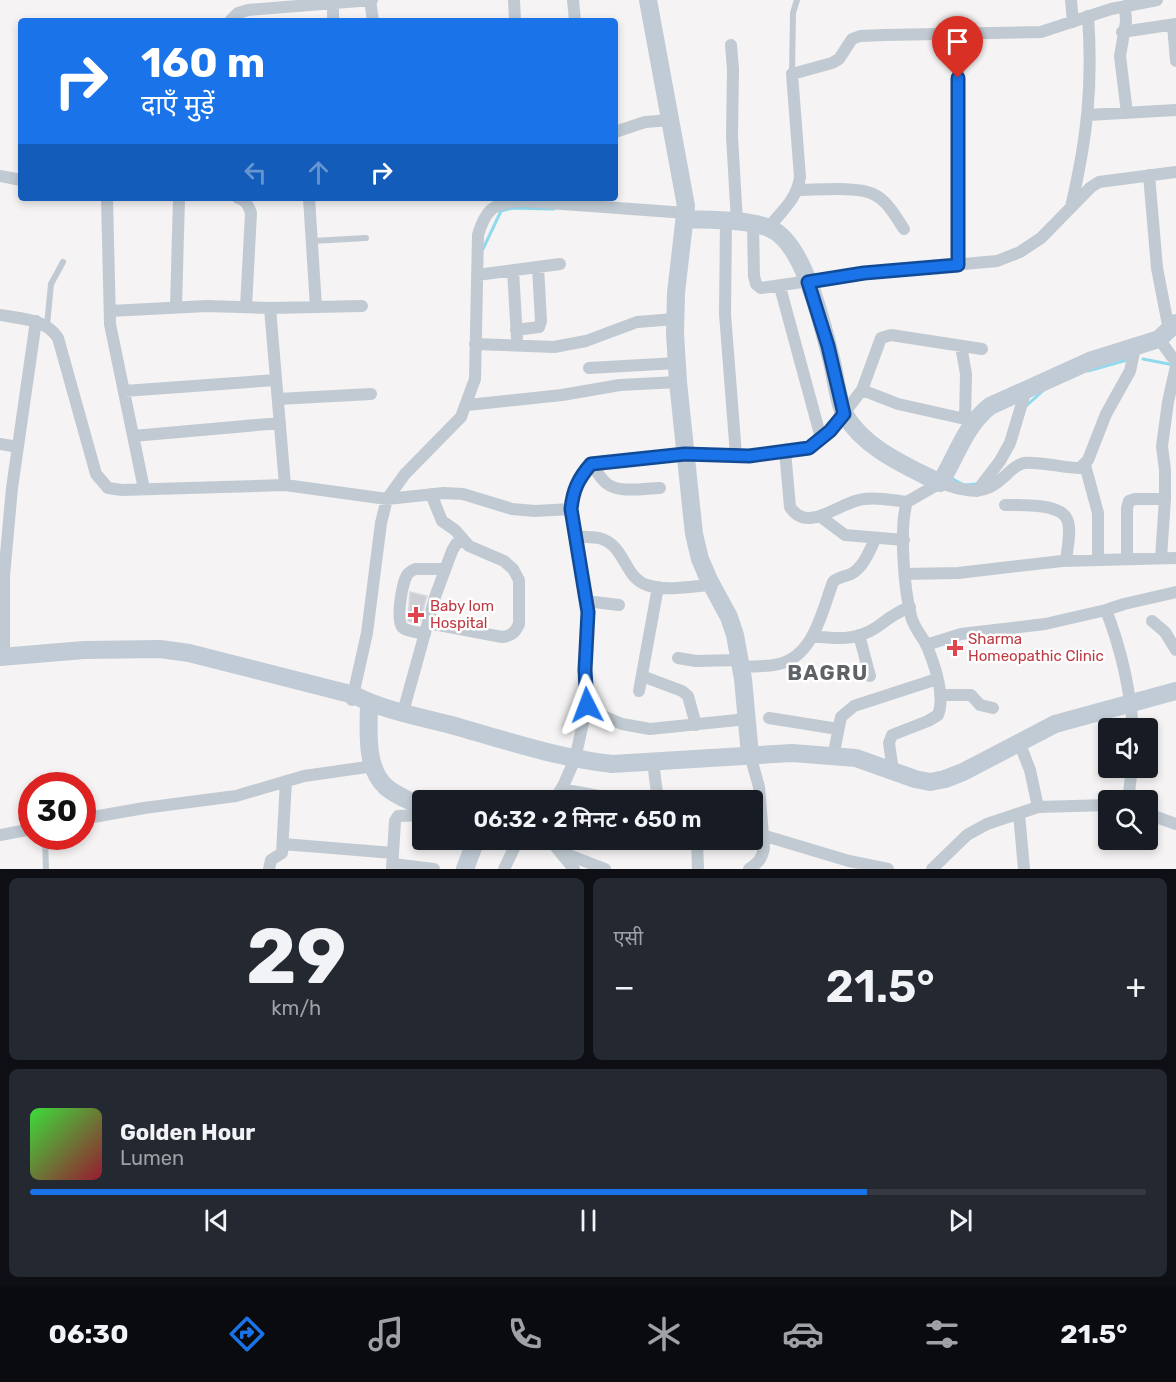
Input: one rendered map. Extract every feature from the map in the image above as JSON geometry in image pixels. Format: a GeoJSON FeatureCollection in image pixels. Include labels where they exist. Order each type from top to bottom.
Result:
{"type":"FeatureCollection","features":[{"type":"Feature","properties":{"kind":"street"},"geometry":{"type":"LineString","coordinates":[[233,18],[238,13],[248,10],[311,3],[371,0],[373,18]]}},
{"type":"Feature","properties":{"kind":"street"},"geometry":{"type":"LineString","coordinates":[[514,0],[515,18]]}},
{"type":"Feature","properties":{"kind":"street"},"geometry":{"type":"LineString","coordinates":[[573,0],[575,18]]}},
{"type":"Feature","properties":{"kind":"street"},"geometry":{"type":"LineString","coordinates":[[648,0],[671,120],[686,216],[675,319],[678,382],[694,534],[699,559],[729,617],[735,635],[741,663],[750,755],[759,790]]}},
{"type":"Feature","properties":{"kind":"street"},"geometry":{"type":"LineString","coordinates":[[1071,0],[1073,22]]}},
{"type":"Feature","properties":{"kind":"street"},"geometry":{"type":"LineString","coordinates":[[736,455],[726,314],[746,224],[792,200],[798,190],[800,177],[792,74],[832,63],[839,59],[852,39],[860,36],[1041,32],[1088,16],[1157,0]]}},
{"type":"Feature","properties":{"kind":"street"},"geometry":{"type":"LineString","coordinates":[[333,3],[333,18]]}},
{"type":"Feature","properties":{"kind":"street"},"geometry":{"type":"LineString","coordinates":[[1125,6],[1126,22],[1122,32],[1120,56],[1126,113]]}},
{"type":"Feature","properties":{"kind":"street"},"geometry":{"type":"LineString","coordinates":[[1071,208],[1083,155],[1088,115],[1090,74],[1088,16]]}},
{"type":"Feature","properties":{"kind":"street"},"geometry":{"type":"LineString","coordinates":[[1122,32],[1174,24],[1176,61]]}},
{"type":"Feature","properties":{"kind":"street"},"geometry":{"type":"LineString","coordinates":[[958,34],[958,265]]}},
{"type":"Feature","properties":{"kind":"street"},"geometry":{"type":"LineString","coordinates":[[731,45],[732,136],[754,276],[756,284],[761,288],[864,273],[997,261],[1020,252],[1041,238],[1091,187],[1099,182],[1176,172]]}},
{"type":"Feature","properties":{"kind":"street"},"geometry":{"type":"LineString","coordinates":[[1088,115],[1176,110]]}},
{"type":"Feature","properties":{"kind":"street"},"geometry":{"type":"LineString","coordinates":[[618,131],[645,122],[671,120]]}},
{"type":"Feature","properties":{"kind":"street"},"geometry":{"type":"LineString","coordinates":[[1149,175],[1158,268],[1172,357],[1176,359]]}},
{"type":"Feature","properties":{"kind":"street"},"geometry":{"type":"LineString","coordinates":[[0,176],[18,179]]}},
{"type":"Feature","properties":{"kind":"street"},"geometry":{"type":"LineString","coordinates":[[798,190],[862,191],[873,194],[883,201],[904,229]]}},
{"type":"Feature","properties":{"kind":"street"},"geometry":{"type":"LineString","coordinates":[[106,201],[110,324],[144,489]]}},
{"type":"Feature","properties":{"kind":"street"},"geometry":{"type":"LineString","coordinates":[[176,308],[179,201]]}},
{"type":"Feature","properties":{"kind":"street"},"geometry":{"type":"LineString","coordinates":[[244,201],[251,213],[246,307]]}},
{"type":"Feature","properties":{"kind":"street"},"geometry":{"type":"LineString","coordinates":[[309,201],[316,307]]}},
{"type":"Feature","properties":{"kind":"street"},"geometry":{"type":"LineString","coordinates":[[412,801],[385,786],[374,766],[359,699],[381,523],[387,499],[405,474],[462,417],[467,405],[475,379],[478,235],[484,218],[492,207],[513,201]]}},
{"type":"Feature","properties":{"kind":"street"},"geometry":{"type":"LineString","coordinates":[[527,201],[746,224],[786,238],[808,282],[828,346],[844,414],[859,432],[878,448],[940,483],[966,491],[987,490],[1020,464],[1069,468],[1080,468],[1085,465],[1106,414],[1130,371],[1134,352]]}},
{"type":"Feature","properties":{"kind":"street"},"geometry":{"type":"LineString","coordinates":[[477,275],[560,264]]}},
{"type":"Feature","properties":{"kind":"street"},"geometry":{"type":"LineString","coordinates":[[516,330],[539,327],[541,321],[538,267]]}},
{"type":"Feature","properties":{"kind":"street"},"geometry":{"type":"LineString","coordinates":[[513,270],[518,345]]}},
{"type":"Feature","properties":{"kind":"street"},"geometry":{"type":"LineString","coordinates":[[780,287],[821,438]]}},
{"type":"Feature","properties":{"kind":"street"},"geometry":{"type":"LineString","coordinates":[[110,311],[207,306],[270,308],[362,306]]}},
{"type":"Feature","properties":{"kind":"street"},"geometry":{"type":"LineString","coordinates":[[270,308],[285,485]]}},
{"type":"Feature","properties":{"kind":"street"},"geometry":{"type":"LineString","coordinates":[[0,315],[41,323],[58,338],[96,474],[108,488],[122,490],[285,485],[387,499],[431,494],[463,494],[512,509],[535,511],[571,509]]}},
{"type":"Feature","properties":{"kind":"street"},"geometry":{"type":"LineString","coordinates":[[475,344],[554,347],[586,341],[637,322],[675,319]]}},
{"type":"Feature","properties":{"kind":"street"},"geometry":{"type":"LineString","coordinates":[[41,323],[18,447],[4,576],[1,661],[163,657],[194,661],[274,684],[359,699],[575,759],[612,764],[792,753],[856,758],[930,782],[945,779],[992,758],[1055,724],[1176,691]]}},
{"type":"Feature","properties":{"kind":"street"},"geometry":{"type":"LineString","coordinates":[[862,390],[898,404],[969,420],[990,406],[1092,360],[1134,352],[1168,331]]}},
{"type":"Feature","properties":{"kind":"street"},"geometry":{"type":"LineString","coordinates":[[566,790],[561,789],[575,759],[586,709],[585,670],[588,612],[571,509],[572,493],[576,483],[591,464],[685,454],[736,455],[809,448],[830,431],[862,390],[881,338],[891,335],[982,349]]}},
{"type":"Feature","properties":{"kind":"street"},"geometry":{"type":"LineString","coordinates":[[785,451],[790,507],[802,518],[821,517],[843,505],[862,499],[907,502],[940,483],[969,420],[966,374],[961,346]]}},
{"type":"Feature","properties":{"kind":"street"},"geometry":{"type":"LineString","coordinates":[[589,368],[677,363]]}},
{"type":"Feature","properties":{"kind":"street"},"geometry":{"type":"LineString","coordinates":[[1161,558],[1165,498],[1170,467],[1162,446],[1175,374]]}},
{"type":"Feature","properties":{"kind":"street"},"geometry":{"type":"LineString","coordinates":[[124,391],[276,380]]}},
{"type":"Feature","properties":{"kind":"street"},"geometry":{"type":"LineString","coordinates":[[467,405],[562,395],[620,384],[678,382]]}},
{"type":"Feature","properties":{"kind":"street"},"geometry":{"type":"LineString","coordinates":[[977,491],[1000,461],[1010,443],[1026,390]]}},
{"type":"Feature","properties":{"kind":"street"},"geometry":{"type":"LineString","coordinates":[[278,399],[371,394]]}},
{"type":"Feature","properties":{"kind":"street"},"geometry":{"type":"LineString","coordinates":[[133,436],[280,423]]}},
{"type":"Feature","properties":{"kind":"street"},"geometry":{"type":"LineString","coordinates":[[0,444],[18,447]]}},
{"type":"Feature","properties":{"kind":"street"},"geometry":{"type":"LineString","coordinates":[[591,464],[611,486],[620,489],[660,488]]}},
{"type":"Feature","properties":{"kind":"street"},"geometry":{"type":"LineString","coordinates":[[1085,465],[1098,513],[1098,559]]}},
{"type":"Feature","properties":{"kind":"street"},"geometry":{"type":"LineString","coordinates":[[431,494],[442,521],[455,530],[469,546],[504,561],[513,569],[519,580],[517,630],[511,636],[502,637],[426,628],[406,630],[401,626],[399,607],[406,578],[414,569],[445,569]]}},
{"type":"Feature","properties":{"kind":"street"},"geometry":{"type":"LineString","coordinates":[[1127,558],[1126,508],[1129,501],[1135,498],[1165,498]]}},
{"type":"Feature","properties":{"kind":"street"},"geometry":{"type":"LineString","coordinates":[[893,771],[889,743],[892,735],[938,715],[941,708],[937,679],[926,645],[911,618],[909,607],[905,574],[903,514],[907,502]]}},
{"type":"Feature","properties":{"kind":"street"},"geometry":{"type":"LineString","coordinates":[[1005,505],[1053,508],[1061,511],[1069,529],[1066,561]]}},
{"type":"Feature","properties":{"kind":"street"},"geometry":{"type":"LineString","coordinates":[[821,517],[845,535],[904,540]]}},
{"type":"Feature","properties":{"kind":"street"},"geometry":{"type":"LineString","coordinates":[[575,536],[598,538],[610,543],[619,550],[639,582],[658,587],[711,585]]}},
{"type":"Feature","properties":{"kind":"street"},"geometry":{"type":"LineString","coordinates":[[678,658],[696,661],[779,664],[797,655],[818,628],[833,582],[858,569],[876,538]]}},
{"type":"Feature","properties":{"kind":"street"},"geometry":{"type":"LineString","coordinates":[[403,712],[445,569],[456,544],[463,540]]}},
{"type":"Feature","properties":{"kind":"street"},"geometry":{"type":"LineString","coordinates":[[905,574],[958,573],[1098,559],[1176,558]]}},
{"type":"Feature","properties":{"kind":"street"},"geometry":{"type":"LineString","coordinates":[[639,691],[658,587]]}},
{"type":"Feature","properties":{"kind":"street"},"geometry":{"type":"LineString","coordinates":[[926,645],[961,634],[1045,624],[1176,592]]}},
{"type":"Feature","properties":{"kind":"street"},"geometry":{"type":"LineString","coordinates":[[586,601],[619,605]]}},
{"type":"Feature","properties":{"kind":"street"},"geometry":{"type":"LineString","coordinates":[[812,636],[840,639],[859,635],[876,628],[898,611],[909,607]]}},
{"type":"Feature","properties":{"kind":"street"},"geometry":{"type":"LineString","coordinates":[[1106,610],[1118,639],[1132,718]]}},
{"type":"Feature","properties":{"kind":"street"},"geometry":{"type":"LineString","coordinates":[[1152,621],[1166,632],[1176,650]]}},
{"type":"Feature","properties":{"kind":"street"},"geometry":{"type":"LineString","coordinates":[[859,635],[870,676]]}},
{"type":"Feature","properties":{"kind":"street"},"geometry":{"type":"LineString","coordinates":[[642,676],[682,691],[688,696],[696,724]]}},
{"type":"Feature","properties":{"kind":"street"},"geometry":{"type":"LineString","coordinates":[[833,756],[841,717],[854,706],[937,679]]}},
{"type":"Feature","properties":{"kind":"street"},"geometry":{"type":"LineString","coordinates":[[940,695],[971,695],[981,705],[993,708]]}},
{"type":"Feature","properties":{"kind":"street"},"geometry":{"type":"LineString","coordinates":[[586,709],[622,724],[650,729],[747,718]]}},
{"type":"Feature","properties":{"kind":"street"},"geometry":{"type":"LineString","coordinates":[[769,718],[838,729]]}},
{"type":"Feature","properties":{"kind":"street"},"geometry":{"type":"LineString","coordinates":[[1019,742],[1030,771],[1038,807]]}},
{"type":"Feature","properties":{"kind":"street"},"geometry":{"type":"LineString","coordinates":[[653,762],[657,790]]}},
{"type":"Feature","properties":{"kind":"street"},"geometry":{"type":"LineString","coordinates":[[96,817],[236,796],[304,776],[374,766]]}},
{"type":"Feature","properties":{"kind":"street"},"geometry":{"type":"LineString","coordinates":[[269,869],[271,860],[282,853],[286,781]]}},
{"type":"Feature","properties":{"kind":"street"},"geometry":{"type":"LineString","coordinates":[[932,869],[967,836],[987,824],[1038,807],[1098,805]]}},
{"type":"Feature","properties":{"kind":"street"},"geometry":{"type":"LineString","coordinates":[[1019,814],[1024,869]]}},
{"type":"Feature","properties":{"kind":"street"},"geometry":{"type":"LineString","coordinates":[[393,862],[394,831],[398,816],[412,815]]}},
{"type":"Feature","properties":{"kind":"street"},"geometry":{"type":"LineString","coordinates":[[1158,818],[1176,824]]}},
{"type":"Feature","properties":{"kind":"street"},"geometry":{"type":"LineString","coordinates":[[0,835],[18,832]]}},
{"type":"Feature","properties":{"kind":"street"},"geometry":{"type":"LineString","coordinates":[[763,832],[849,861],[888,869]]}},
{"type":"Feature","properties":{"kind":"street"},"geometry":{"type":"LineString","coordinates":[[283,844],[434,869]]}},
{"type":"Feature","properties":{"kind":"street"},"geometry":{"type":"LineString","coordinates":[[465,869],[472,850]]}},
{"type":"Feature","properties":{"kind":"street"},"geometry":{"type":"LineString","coordinates":[[504,869],[513,850]]}},
{"type":"Feature","properties":{"kind":"street"},"geometry":{"type":"LineString","coordinates":[[697,850],[698,869]]}},
{"type":"Feature","properties":{"kind":"street"},"geometry":{"type":"LineString","coordinates":[[749,869],[763,856],[762,850]]}},
{"type":"Feature","properties":{"kind":"street"},"geometry":{"type":"LineString","coordinates":[[561,852],[574,869]]}},
{"type":"Feature","properties":{"kind":"street"},"geometry":{"type":"LineString","coordinates":[[561,852],[605,869]]}},
{"type":"Feature","properties":{"kind":"lane"},"geometry":{"type":"LineString","coordinates":[[792,74],[793,13],[796,0]]}},
{"type":"Feature","properties":{"kind":"lane"},"geometry":{"type":"LineString","coordinates":[[312,241],[366,238]]}},
{"type":"Feature","properties":{"kind":"lane"},"geometry":{"type":"LineString","coordinates":[[41,323],[51,284],[63,262]]}},
{"type":"Feature","properties":{"kind":"lane"},"geometry":{"type":"LineString","coordinates":[[45,850],[46,869]]}},
{"type":"Feature","properties":{"kind":"building"},"geometry":{"type":"Polygon","coordinates":[[[410,592],[427,596],[419,624],[408,621],[410,592]]]}},
{"type":"Feature","properties":{"kind":"waterway"},"geometry":{"type":"LineString","coordinates":[[483,249],[501,211],[512,208],[554,209]]}},
{"type":"Feature","properties":{"kind":"waterway"},"geometry":{"type":"LineString","coordinates":[[1143,359],[1174,365]]}},
{"type":"Feature","properties":{"kind":"waterway"},"geometry":{"type":"LineString","coordinates":[[1088,371],[1127,360]]}},
{"type":"Feature","properties":{"kind":"waterway"},"geometry":{"type":"LineString","coordinates":[[1026,406],[1044,390]]}},
{"type":"Feature","properties":{"kind":"waterway"},"geometry":{"type":"LineString","coordinates":[[949,477],[964,485],[977,484]]}},
{"type":"Feature","properties":{"kind":"place","name":"Baby lom Hospital"},"geometry":{"type":"Point","coordinates":[416,615]}},
{"type":"Feature","properties":{"kind":"place","name":"Sharma Homeopathic Clinic"},"geometry":{"type":"Point","coordinates":[955,648]}},
{"type":"Feature","properties":{"kind":"district","name":"BAGRU"},"geometry":{"type":"Point","coordinates":[828,673]}},
{"type":"Feature","properties":{"kind":"route"},"geometry":{"type":"LineString","coordinates":[[587,705],[585,670],[588,612],[571,509],[572,493],[576,483],[591,464],[685,454],[749,456],[809,448],[830,431],[844,414],[828,346],[808,282],[864,273],[958,265],[958,78]]}}]}
